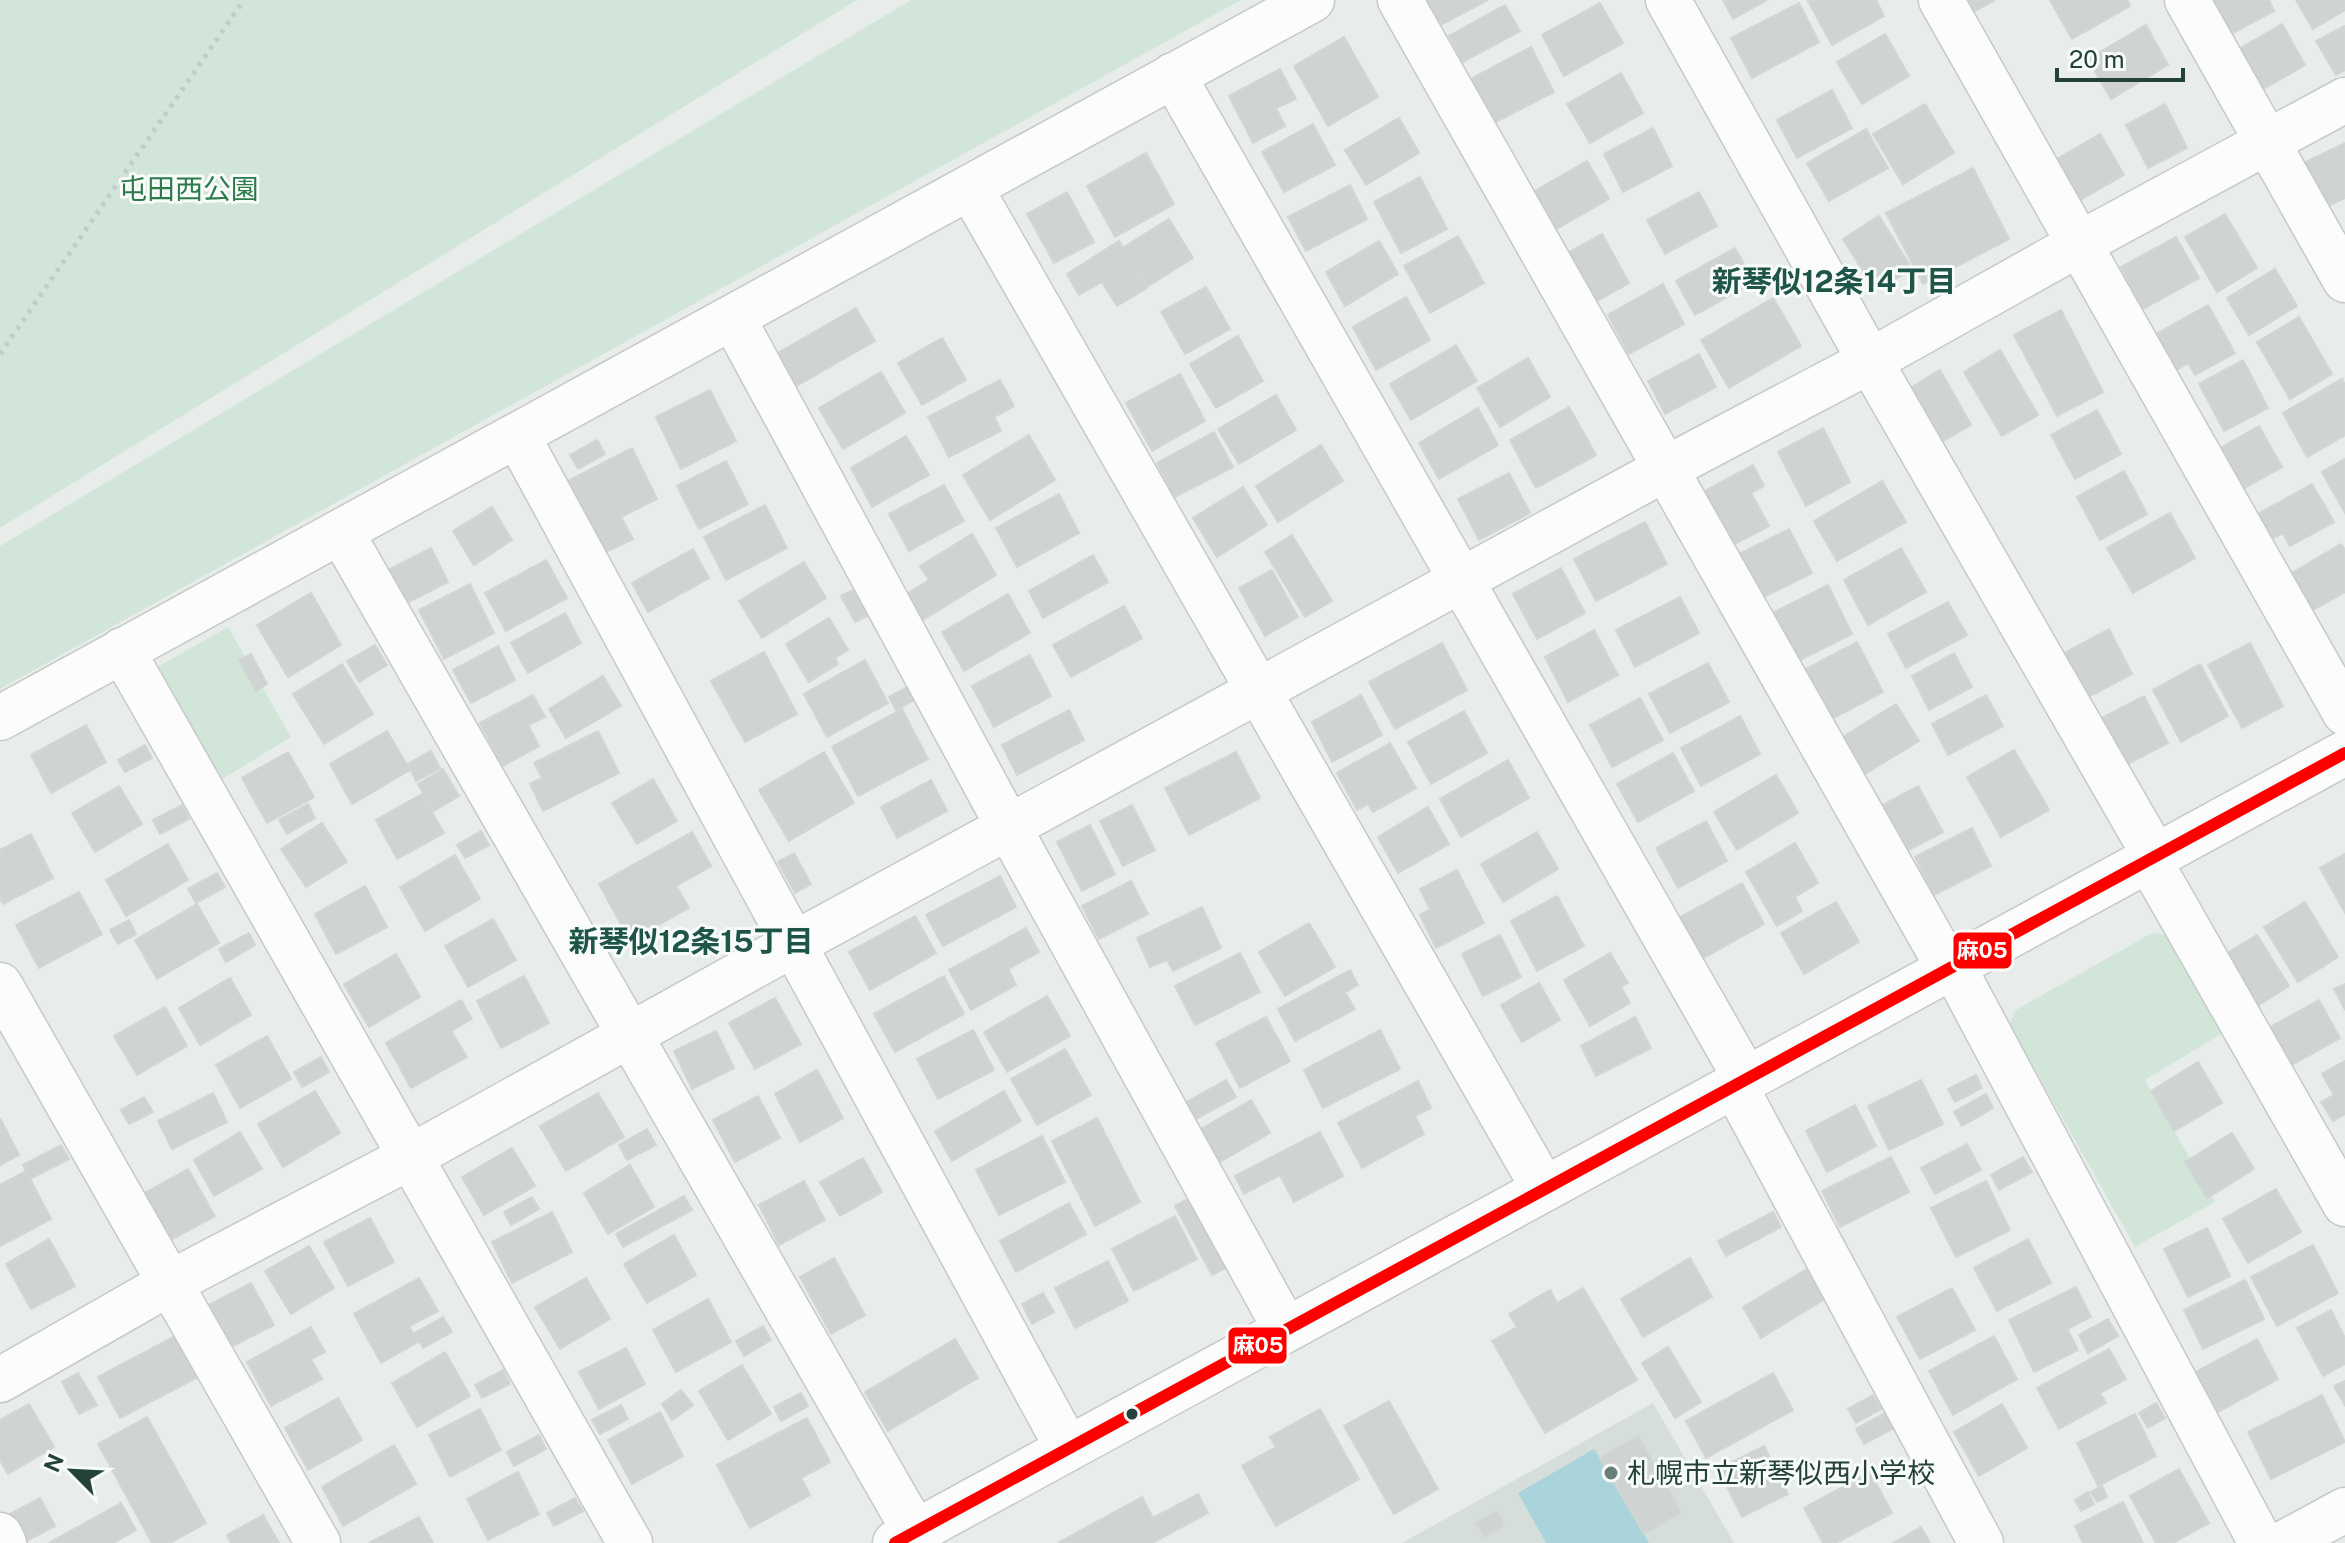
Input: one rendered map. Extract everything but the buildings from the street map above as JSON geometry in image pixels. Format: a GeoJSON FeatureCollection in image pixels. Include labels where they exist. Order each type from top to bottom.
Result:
{"type":"FeatureCollection","features":[{"type":"Feature","properties":{"kind":"street"},"geometry":{"type":"LineString","coordinates":[[0,718],[1312,0]]}},
{"type":"Feature","properties":{"kind":"street"},"geometry":{"type":"LineString","coordinates":[[1400,0],[1951,968],[2261,1543]]}},
{"type":"Feature","properties":{"kind":"street"},"geometry":{"type":"LineString","coordinates":[[1668,0],[2345,1204]]}},
{"type":"Feature","properties":{"kind":"street"},"geometry":{"type":"LineString","coordinates":[[341,532],[628,1035],[905,1538],[2152,858],[2344,745],[2079,244],[1941,0]]}},
{"type":"Feature","properties":{"kind":"street"},"geometry":{"type":"LineString","coordinates":[[2187,0],[2345,280]]}},
{"type":"Feature","properties":{"kind":"street"},"geometry":{"type":"LineString","coordinates":[[1173,75],[1461,580],[1740,1082],[1981,1543]]}},
{"type":"Feature","properties":{"kind":"street"},"geometry":{"type":"LineString","coordinates":[[0,1380],[170,1283],[410,1157],[794,944],[2345,100]]}},
{"type":"Feature","properties":{"kind":"street"},"geometry":{"type":"LineString","coordinates":[[971,189],[1544,1189]]}},
{"type":"Feature","properties":{"kind":"street"},"geometry":{"type":"LineString","coordinates":[[733,318],[1286,1330]]}},
{"type":"Feature","properties":{"kind":"street"},"geometry":{"type":"LineString","coordinates":[[517,435],[1068,1449]]}},
{"type":"Feature","properties":{"kind":"street"},"geometry":{"type":"LineString","coordinates":[[122,650],[630,1543]]}},
{"type":"Feature","properties":{"kind":"street"},"geometry":{"type":"LineString","coordinates":[[0,985],[318,1543]]}},
{"type":"Feature","properties":{"kind":"street"},"geometry":{"type":"LineString","coordinates":[[2284,1543],[2345,1510]]}},
{"type":"Feature","properties":{"kind":"street"},"geometry":{"type":"LineString","coordinates":[[0,1535],[4,1543]]}},
{"type":"Feature","properties":{"kind":"path"},"geometry":{"type":"LineString","coordinates":[[0,354],[244,0]]}},
{"type":"Feature","properties":{"kind":"shaded area","name":"札幌市立新琴似西小学校"},"geometry":{"type":"Polygon","coordinates":[[[1653,1403],[1734,1543],[1402,1543],[1653,1403]]]}},
{"type":"Feature","properties":{"kind":"green space","name":"屯田西公園"},"geometry":{"type":"Polygon","coordinates":[[[0,0],[857,0],[0,528],[0,0]]]}},
{"type":"Feature","properties":{"kind":"green space"},"geometry":{"type":"Polygon","coordinates":[[[911,0],[1241,0],[0,689],[0,546],[911,0]]]}},
{"type":"Feature","properties":{"kind":"green space"},"geometry":{"type":"Polygon","coordinates":[[[228,627],[291,737],[221,780],[152,670],[228,627]]]}},
{"type":"Feature","properties":{"kind":"green space"},"geometry":{"type":"Polygon","coordinates":[[[2152,933],[2170,935],[2223,1033],[2145,1080],[2215,1202],[2135,1247],[2010,1025],[2014,1011],[2152,933]]]}},
{"type":"Feature","properties":{"kind":"water"},"geometry":{"type":"Polygon","coordinates":[[[1594,1449],[1649,1543],[1546,1543],[1518,1493],[1594,1449]]]}},
{"type":"Feature","properties":{"kind":"transit line","name":"麻05"},"geometry":{"type":"LineString","coordinates":[[895,1543],[2345,753]]}},
{"type":"Feature","properties":{"kind":"place","name":"札幌市立新琴似西小学校"},"geometry":{"type":"Point","coordinates":[1611,1473]}},
{"type":"Feature","properties":{"kind":"district","name":"新琴似12条14丁目"},"geometry":{"type":"Point","coordinates":[1834,282]}},
{"type":"Feature","properties":{"kind":"district","name":"新琴似12条15丁目"},"geometry":{"type":"Point","coordinates":[691,942]}}]}
